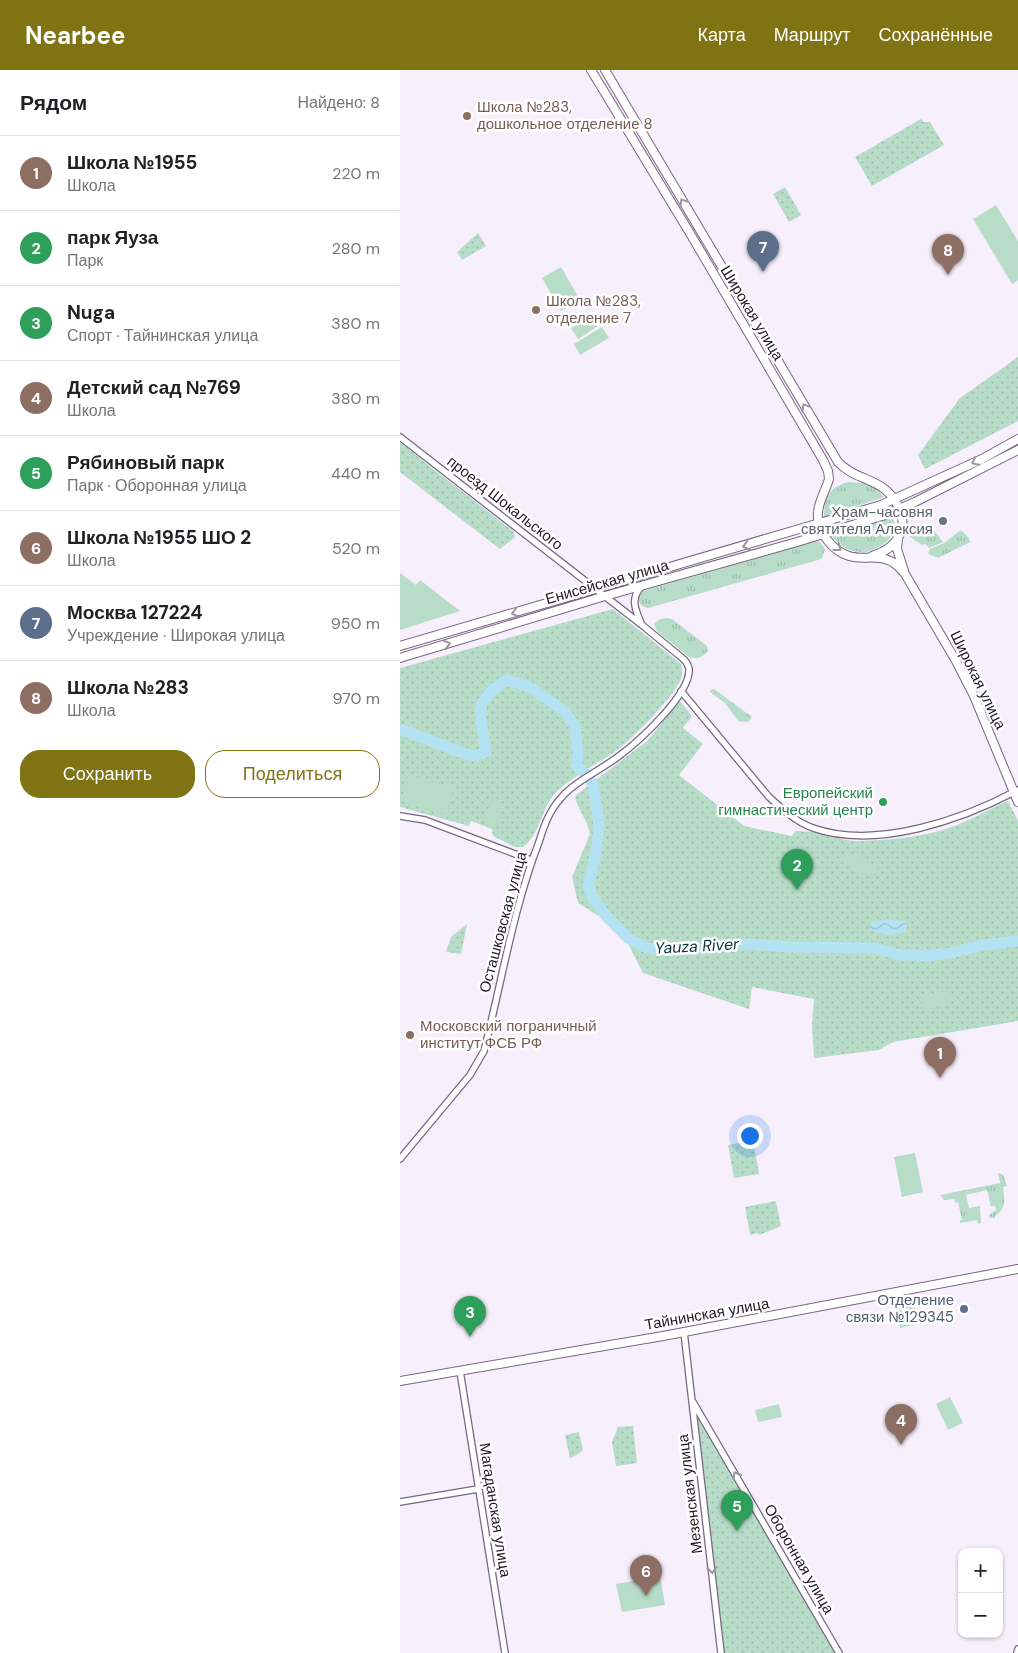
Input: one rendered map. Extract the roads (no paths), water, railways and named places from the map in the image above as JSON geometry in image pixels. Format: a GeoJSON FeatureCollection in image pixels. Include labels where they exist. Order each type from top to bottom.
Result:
{"type":"FeatureCollection","features":[{"type":"Feature","properties":{"kind":"main road","name":"Широкая улица"},"geometry":{"type":"LineString","coordinates":[[591,70],[699,249],[828,471],[829,479],[818,512],[819,524],[823,534],[848,556],[881,557],[890,560],[905,574]]}},
{"type":"Feature","properties":{"kind":"main road","name":"Широкая улица"},"geometry":{"type":"LineString","coordinates":[[605,70],[838,462],[852,473],[882,486],[891,493],[895,500],[902,517],[902,530],[898,539],[897,549],[905,574],[952,654],[974,696],[1016,791],[1018,802]]}},
{"type":"Feature","properties":{"kind":"main road"},"geometry":{"type":"LineString","coordinates":[[699,249],[698,245],[701,242],[705,241],[708,244]]}},
{"type":"Feature","properties":{"kind":"main road"},"geometry":{"type":"LineString","coordinates":[[819,524],[895,500],[982,459],[1018,439]]}},
{"type":"Feature","properties":{"kind":"main road"},"geometry":{"type":"LineString","coordinates":[[823,534],[900,509],[1018,450]]}},
{"type":"Feature","properties":{"kind":"main road","name":"Енисейская улица"},"geometry":{"type":"LineString","coordinates":[[400,646],[819,524]]}},
{"type":"Feature","properties":{"kind":"main road","name":"Енисейская улица"},"geometry":{"type":"LineString","coordinates":[[400,658],[605,596],[823,534]]}},
{"type":"Feature","properties":{"kind":"main road"},"geometry":{"type":"LineString","coordinates":[[865,557],[884,551],[898,539]]}},
{"type":"Feature","properties":{"kind":"main road"},"geometry":{"type":"LineString","coordinates":[[678,565],[674,571],[675,574],[680,575]]}},
{"type":"Feature","properties":{"kind":"main road","name":"Тайнинская улица"},"geometry":{"type":"LineString","coordinates":[[400,1381],[684,1332],[1018,1269]]}},
{"type":"Feature","properties":{"kind":"street"},"geometry":{"type":"LineString","coordinates":[[622,123],[630,125],[633,121],[632,116]]}},
{"type":"Feature","properties":{"kind":"street"},"geometry":{"type":"LineString","coordinates":[[776,380],[780,383],[784,382],[786,374]]}},
{"type":"Feature","properties":{"kind":"street","name":"проезд Шокальского"},"geometry":{"type":"LineString","coordinates":[[400,437],[595,588]]}},
{"type":"Feature","properties":{"kind":"street"},"geometry":{"type":"LineString","coordinates":[[605,596],[605,588],[609,584]]}},
{"type":"Feature","properties":{"kind":"street"},"geometry":{"type":"LineString","coordinates":[[642,586],[637,591],[634,602],[642,625]]}},
{"type":"Feature","properties":{"kind":"street","name":"Осташковская улица"},"geometry":{"type":"LineString","coordinates":[[400,1159],[465,1082],[484,1050],[531,860],[550,813],[561,798],[573,787],[603,768],[644,736],[674,702],[688,675],[689,669],[686,661],[595,588]]}},
{"type":"Feature","properties":{"kind":"street"},"geometry":{"type":"LineString","coordinates":[[681,691],[769,797],[792,817],[812,828],[834,834],[862,835],[923,828],[956,817],[1016,791]]}},
{"type":"Feature","properties":{"kind":"street"},"geometry":{"type":"LineString","coordinates":[[400,816],[426,820],[531,860]]}},
{"type":"Feature","properties":{"kind":"street","name":"Мезенская улица"},"geometry":{"type":"LineString","coordinates":[[684,1332],[722,1653]]}},
{"type":"Feature","properties":{"kind":"street","name":"Магаданская улица"},"geometry":{"type":"LineString","coordinates":[[460,1371],[505,1653]]}},
{"type":"Feature","properties":{"kind":"street","name":"Оборонная улица"},"geometry":{"type":"LineString","coordinates":[[692,1400],[839,1653]]}},
{"type":"Feature","properties":{"kind":"street"},"geometry":{"type":"LineString","coordinates":[[400,1502],[478,1489]]}},
{"type":"Feature","properties":{"kind":"water"},"geometry":{"type":"Polygon","coordinates":[[[889,919],[904,921],[907,925],[906,932],[889,935],[870,930],[871,922],[889,919]]]}},
{"type":"Feature","properties":{"kind":"waterway","name":"Yauza River"},"geometry":{"type":"LineString","coordinates":[[400,729],[468,755],[477,756],[486,752],[481,723],[481,708],[485,699],[492,691],[508,680],[528,686],[566,712],[575,727],[578,751],[577,766],[588,776],[594,788],[599,825],[596,853],[588,886],[593,898],[607,917],[628,938],[647,948],[671,950],[748,944],[789,947],[875,948],[899,955],[924,956],[950,953],[983,945],[1018,941]]}},
{"type":"Feature","properties":{"kind":"place","name":"Школа №283, дошкольное отделение 8"},"geometry":{"type":"Point","coordinates":[467,116]}},
{"type":"Feature","properties":{"kind":"place","name":"Москва 127224"},"geometry":{"type":"Point","coordinates":[763,272]}},
{"type":"Feature","properties":{"kind":"place","name":"Школа №283"},"geometry":{"type":"Point","coordinates":[948,275]}},
{"type":"Feature","properties":{"kind":"place","name":"Школа №283, отделение 7"},"geometry":{"type":"Point","coordinates":[536,310]}},
{"type":"Feature","properties":{"kind":"place","name":"Храм-часовня святителя Алексия"},"geometry":{"type":"Point","coordinates":[943,521]}},
{"type":"Feature","properties":{"kind":"place","name":"Европейский гимнастический центр"},"geometry":{"type":"Point","coordinates":[883,802]}},
{"type":"Feature","properties":{"kind":"place","name":"парк Яуза"},"geometry":{"type":"Point","coordinates":[797,890]}},
{"type":"Feature","properties":{"kind":"place","name":"Московский пограничный институт ФСБ РФ"},"geometry":{"type":"Point","coordinates":[410,1035]}},
{"type":"Feature","properties":{"kind":"place","name":"Школа №1955"},"geometry":{"type":"Point","coordinates":[940,1078]}},
{"type":"Feature","properties":{"kind":"place","name":"Отделение связи №129345"},"geometry":{"type":"Point","coordinates":[964,1309]}},
{"type":"Feature","properties":{"kind":"place","name":"Nuga"},"geometry":{"type":"Point","coordinates":[470,1337]}},
{"type":"Feature","properties":{"kind":"place","name":"Детский сад №769"},"geometry":{"type":"Point","coordinates":[901,1445]}},
{"type":"Feature","properties":{"kind":"place","name":"Рябиновый парк"},"geometry":{"type":"Point","coordinates":[737,1531]}},
{"type":"Feature","properties":{"kind":"place","name":"Школа №1955 ШО 2"},"geometry":{"type":"Point","coordinates":[646,1596]}}]}
